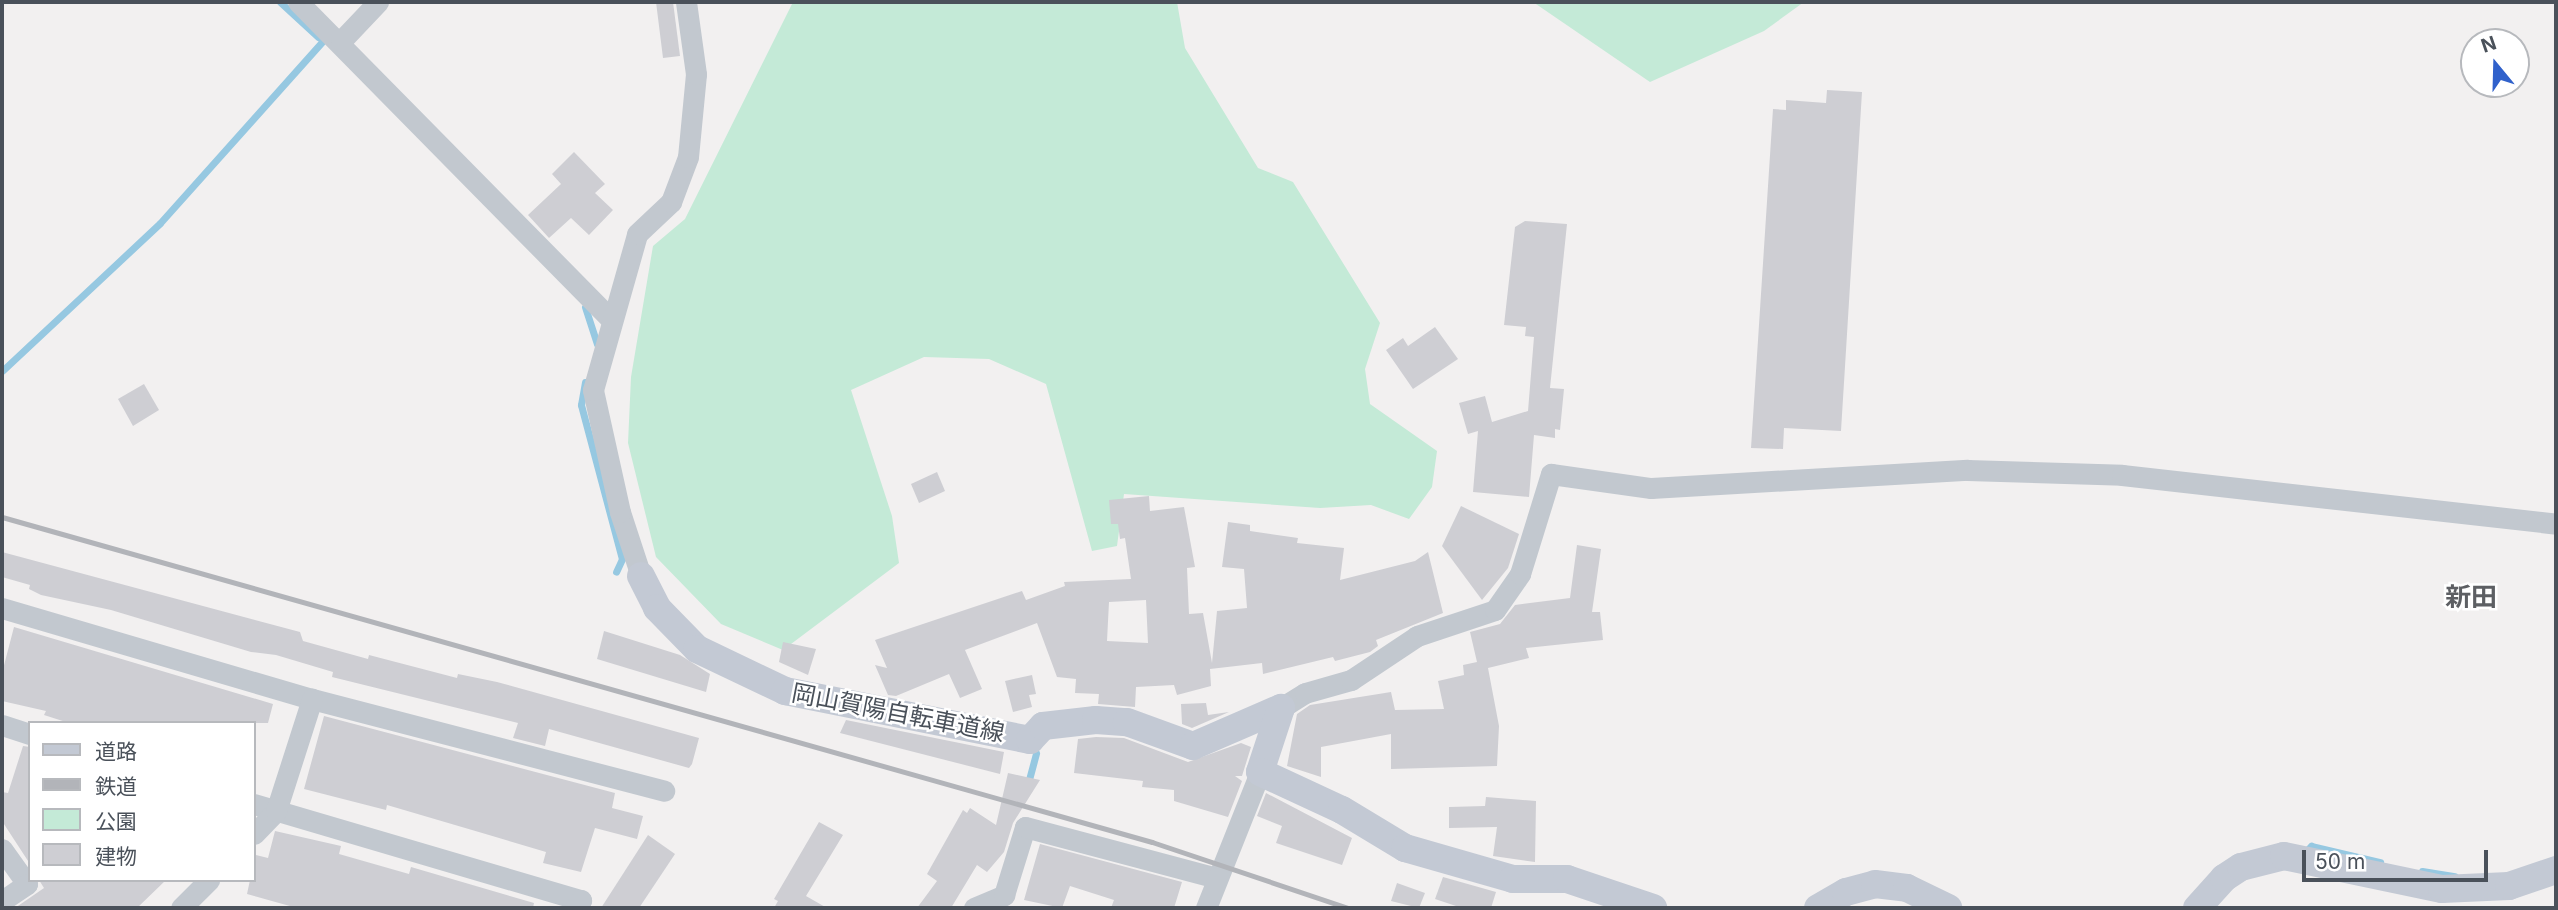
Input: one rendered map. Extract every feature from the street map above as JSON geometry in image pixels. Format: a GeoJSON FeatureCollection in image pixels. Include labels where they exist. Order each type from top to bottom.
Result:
{"type":"FeatureCollection","features":[{"type":"Feature","properties":{"kind":"main road","name":"岡山賀陽自転車道線"},"geometry":{"type":"LineString","coordinates":[[640,576],[657,608],[697,649],[785,691],[1030,740],[1043,726],[1096,720],[1127,722],[1193,746],[1281,708]]}},
{"type":"Feature","properties":{"kind":"main road"},"geometry":{"type":"LineString","coordinates":[[1281,708],[1260,772],[1342,810],[1405,848],[1513,879],[1567,879],[1653,908]]}},
{"type":"Feature","properties":{"kind":"main road"},"geometry":{"type":"LineString","coordinates":[[2197,908],[2224,878],[2241,867],[2284,856],[2442,889],[2509,886],[2556,870]]}},
{"type":"Feature","properties":{"kind":"main road"},"geometry":{"type":"LineString","coordinates":[[1818,908],[1856,888],[1886,884],[1918,892],[1948,908]]}},
{"type":"Feature","properties":{"kind":"street"},"geometry":{"type":"LineString","coordinates":[[298,2],[341,41],[610,318]]}},
{"type":"Feature","properties":{"kind":"street"},"geometry":{"type":"LineString","coordinates":[[341,41],[378,2]]}},
{"type":"Feature","properties":{"kind":"street"},"geometry":{"type":"LineString","coordinates":[[640,576],[620,512],[593,390],[610,318],[637,234],[671,202],[688,157],[696,74],[686,2]]}},
{"type":"Feature","properties":{"kind":"street"},"geometry":{"type":"LineString","coordinates":[[1281,708],[1305,693],[1351,680],[1416,636],[1496,610],[1520,574],[1551,474],[1651,488],[1967,470],[2122,475],[2556,524]]}},
{"type":"Feature","properties":{"kind":"street"},"geometry":{"type":"LineString","coordinates":[[2,608],[312,699],[664,791]]}},
{"type":"Feature","properties":{"kind":"street"},"geometry":{"type":"LineString","coordinates":[[256,832],[276,811],[312,699]]}},
{"type":"Feature","properties":{"kind":"street"},"geometry":{"type":"LineString","coordinates":[[2,725],[28,733]]}},
{"type":"Feature","properties":{"kind":"street"},"geometry":{"type":"LineString","coordinates":[[1206,908],[1260,772]]}},
{"type":"Feature","properties":{"kind":"street"},"geometry":{"type":"LineString","coordinates":[[256,805],[581,900],[575,908]]}},
{"type":"Feature","properties":{"kind":"street"},"geometry":{"type":"LineString","coordinates":[[974,908],[999,897],[1025,827],[1216,878]]}},
{"type":"Feature","properties":{"kind":"street"},"geometry":{"type":"LineString","coordinates":[[2,849],[27,884],[2,901]]}},
{"type":"Feature","properties":{"kind":"street"},"geometry":{"type":"LineString","coordinates":[[184,908],[207,882]]}},
{"type":"Feature","properties":{"kind":"green space"},"geometry":{"type":"Polygon","coordinates":[[[793,2],[1177,2],[1185,48],[1258,168],[1293,182],[1380,323],[1365,369],[1370,404],[1437,451],[1432,487],[1409,519],[1371,505],[1320,508],[1124,494],[1117,546],[1092,551],[1046,384],[989,359],[924,357],[851,390],[892,516],[899,563],[783,650],[721,624],[656,557],[628,443],[631,377],[653,246],[685,219],[793,2]]]}},
{"type":"Feature","properties":{"kind":"green space"},"geometry":{"type":"Polygon","coordinates":[[[1533,2],[1804,2],[1764,31],[1650,82],[1533,2]]]}},
{"type":"Feature","properties":{"kind":"building"},"geometry":{"type":"Polygon","coordinates":[[[656,2],[673,2],[680,56],[663,58],[656,2]]]}},
{"type":"Feature","properties":{"kind":"building"},"geometry":{"type":"Polygon","coordinates":[[[1827,90],[1862,92],[1841,431],[1784,428],[1783,449],[1751,448],[1773,109],[1786,110],[1786,100],[1826,103],[1827,90]]]}},
{"type":"Feature","properties":{"kind":"building"},"geometry":{"type":"Polygon","coordinates":[[[574,152],[605,184],[595,193],[613,210],[589,235],[571,218],[549,238],[528,215],[561,184],[552,174],[574,152]]]}},
{"type":"Feature","properties":{"kind":"building"},"geometry":{"type":"Polygon","coordinates":[[[1525,221],[1567,224],[1550,388],[1564,389],[1560,430],[1555,429],[1555,438],[1534,435],[1529,497],[1473,492],[1478,431],[1468,434],[1459,403],[1485,396],[1492,422],[1528,411],[1534,337],[1525,336],[1526,327],[1504,325],[1515,227],[1525,221]]]}},
{"type":"Feature","properties":{"kind":"building"},"geometry":{"type":"Polygon","coordinates":[[[1435,327],[1458,359],[1413,389],[1386,350],[1403,338],[1408,346],[1435,327]]]}},
{"type":"Feature","properties":{"kind":"building"},"geometry":{"type":"Polygon","coordinates":[[[144,384],[159,410],[133,426],[118,399],[144,384]]]}},
{"type":"Feature","properties":{"kind":"building"},"geometry":{"type":"Polygon","coordinates":[[[937,472],[945,491],[919,503],[911,484],[937,472]]]}},
{"type":"Feature","properties":{"kind":"building"},"geometry":{"type":"Polygon","coordinates":[[[1149,496],[1150,511],[1184,507],[1195,567],[1187,568],[1189,614],[1203,613],[1212,663],[1217,611],[1247,608],[1244,569],[1222,567],[1228,522],[1250,525],[1250,531],[1298,538],[1297,543],[1344,548],[1340,580],[1415,561],[1428,552],[1443,613],[1376,640],[1378,646],[1370,652],[1335,661],[1333,657],[1263,674],[1262,663],[1210,669],[1211,686],[1177,695],[1174,685],[1136,687],[1135,707],[1098,704],[1099,694],[1075,693],[1076,679],[1057,677],[1037,623],[965,650],[982,689],[960,698],[949,674],[896,696],[888,695],[875,665],[887,668],[875,640],[1022,591],[1026,600],[1065,586],[1064,582],[1131,579],[1125,538],[1120,539],[1118,524],[1111,524],[1109,500],[1149,496]],[[1146,600],[1109,602],[1107,641],[1148,643],[1146,600]]]}},
{"type":"Feature","properties":{"kind":"building"},"geometry":{"type":"Polygon","coordinates":[[[1461,506],[1519,534],[1508,568],[1482,600],[1442,546],[1461,506]]]}},
{"type":"Feature","properties":{"kind":"building"},"geometry":{"type":"Polygon","coordinates":[[[1577,545],[1601,549],[1592,612],[1600,612],[1603,640],[1526,648],[1529,658],[1488,668],[1499,726],[1497,766],[1391,769],[1391,734],[1321,747],[1321,777],[1287,766],[1297,714],[1310,705],[1391,692],[1395,710],[1444,709],[1438,681],[1464,675],[1463,665],[1477,662],[1470,632],[1500,624],[1515,605],[1570,598],[1577,545]]]}},
{"type":"Feature","properties":{"kind":"building"},"geometry":{"type":"Polygon","coordinates":[[[2,552],[300,632],[303,641],[368,659],[369,655],[457,678],[458,674],[497,682],[699,738],[692,764],[689,768],[549,729],[545,746],[513,738],[518,723],[332,677],[333,672],[276,655],[251,652],[111,610],[41,595],[29,589],[30,585],[2,577],[2,552]]]}},
{"type":"Feature","properties":{"kind":"building"},"geometry":{"type":"Polygon","coordinates":[[[14,627],[273,704],[268,723],[63,721],[44,715],[46,711],[2,701],[2,673],[14,627]]]}},
{"type":"Feature","properties":{"kind":"building"},"geometry":{"type":"Polygon","coordinates":[[[604,631],[680,655],[710,674],[706,692],[597,659],[604,631]]]}},
{"type":"Feature","properties":{"kind":"building"},"geometry":{"type":"Polygon","coordinates":[[[783,642],[816,649],[808,675],[779,662],[783,642]]]}},
{"type":"Feature","properties":{"kind":"building"},"geometry":{"type":"Polygon","coordinates":[[[1032,675],[1036,694],[1029,695],[1032,707],[1013,712],[1005,681],[1032,675]]]}},
{"type":"Feature","properties":{"kind":"building"},"geometry":{"type":"Polygon","coordinates":[[[1206,703],[1208,715],[1229,712],[1192,728],[1182,724],[1181,704],[1206,703]]]}},
{"type":"Feature","properties":{"kind":"building"},"geometry":{"type":"Polygon","coordinates":[[[324,716],[615,793],[612,808],[643,816],[637,839],[595,828],[581,872],[543,863],[546,852],[387,805],[386,810],[304,789],[324,716]]]}},
{"type":"Feature","properties":{"kind":"building"},"geometry":{"type":"Polygon","coordinates":[[[846,720],[1004,752],[1000,774],[840,733],[846,720]]]}},
{"type":"Feature","properties":{"kind":"building"},"geometry":{"type":"Polygon","coordinates":[[[1124,738],[1188,762],[1241,743],[1251,747],[1242,776],[1235,776],[1242,781],[1228,817],[1174,801],[1174,790],[1142,787],[1143,781],[1074,773],[1078,739],[1124,738]]]}},
{"type":"Feature","properties":{"kind":"building"},"geometry":{"type":"Polygon","coordinates":[[[23,746],[28,747],[28,861],[2,821],[2,792],[8,793],[23,746]]]}},
{"type":"Feature","properties":{"kind":"building"},"geometry":{"type":"Polygon","coordinates":[[[1008,773],[1040,780],[1013,823],[1004,852],[987,872],[977,865],[951,908],[917,908],[937,881],[927,874],[963,810],[967,813],[970,808],[996,825],[1008,773]]]}},
{"type":"Feature","properties":{"kind":"building"},"geometry":{"type":"Polygon","coordinates":[[[1266,793],[1352,838],[1342,865],[1276,843],[1282,826],[1257,816],[1266,793]]]}},
{"type":"Feature","properties":{"kind":"building"},"geometry":{"type":"Polygon","coordinates":[[[1486,797],[1536,801],[1535,862],[1493,856],[1497,827],[1449,828],[1449,807],[1485,806],[1486,797]]]}},
{"type":"Feature","properties":{"kind":"building"},"geometry":{"type":"Polygon","coordinates":[[[819,822],[843,835],[806,896],[827,908],[774,908],[778,901],[774,899],[819,822]]]}},
{"type":"Feature","properties":{"kind":"building"},"geometry":{"type":"Polygon","coordinates":[[[275,831],[341,846],[339,854],[409,874],[411,867],[534,903],[533,908],[297,908],[247,894],[250,882],[256,882],[256,855],[268,858],[275,831]]]}},
{"type":"Feature","properties":{"kind":"building"},"geometry":{"type":"Polygon","coordinates":[[[648,835],[675,854],[639,908],[601,908],[648,835]]]}},
{"type":"Feature","properties":{"kind":"building"},"geometry":{"type":"Polygon","coordinates":[[[1040,844],[1182,882],[1174,908],[1111,908],[1114,900],[1070,886],[1062,908],[1024,900],[1040,844]]]}},
{"type":"Feature","properties":{"kind":"building"},"geometry":{"type":"Polygon","coordinates":[[[1443,877],[1496,892],[1491,908],[1462,908],[1435,899],[1443,877]]]}},
{"type":"Feature","properties":{"kind":"building"},"geometry":{"type":"Polygon","coordinates":[[[40,882],[164,882],[137,908],[15,908],[44,888],[40,882]]]}},
{"type":"Feature","properties":{"kind":"building"},"geometry":{"type":"Polygon","coordinates":[[[1397,883],[1425,893],[1419,908],[1391,901],[1397,883]]]}},
{"type":"Feature","properties":{"kind":"waterway"},"geometry":{"type":"LineString","coordinates":[[280,2],[318,37]]}},
{"type":"Feature","properties":{"kind":"waterway"},"geometry":{"type":"LineString","coordinates":[[2,371],[160,223],[323,41]]}},
{"type":"Feature","properties":{"kind":"waterway"},"geometry":{"type":"LineString","coordinates":[[585,307],[597,344]]}},
{"type":"Feature","properties":{"kind":"waterway"},"geometry":{"type":"LineString","coordinates":[[585,382],[581,405],[622,559],[616,572]]}},
{"type":"Feature","properties":{"kind":"waterway"},"geometry":{"type":"LineString","coordinates":[[1027,787],[1036,753]]}},
{"type":"Feature","properties":{"kind":"waterway"},"geometry":{"type":"LineString","coordinates":[[2307,850],[2311,846],[2380,862]]}},
{"type":"Feature","properties":{"kind":"waterway"},"geometry":{"type":"LineString","coordinates":[[2422,871],[2455,876]]}},
{"type":"Feature","properties":{"kind":"railway"},"geometry":{"type":"LineString","coordinates":[[2,517],[1152,842],[1348,908]]}},
{"type":"Feature","properties":{"kind":"district","name":"新田"},"geometry":{"type":"Point","coordinates":[2471,597]}}]}
